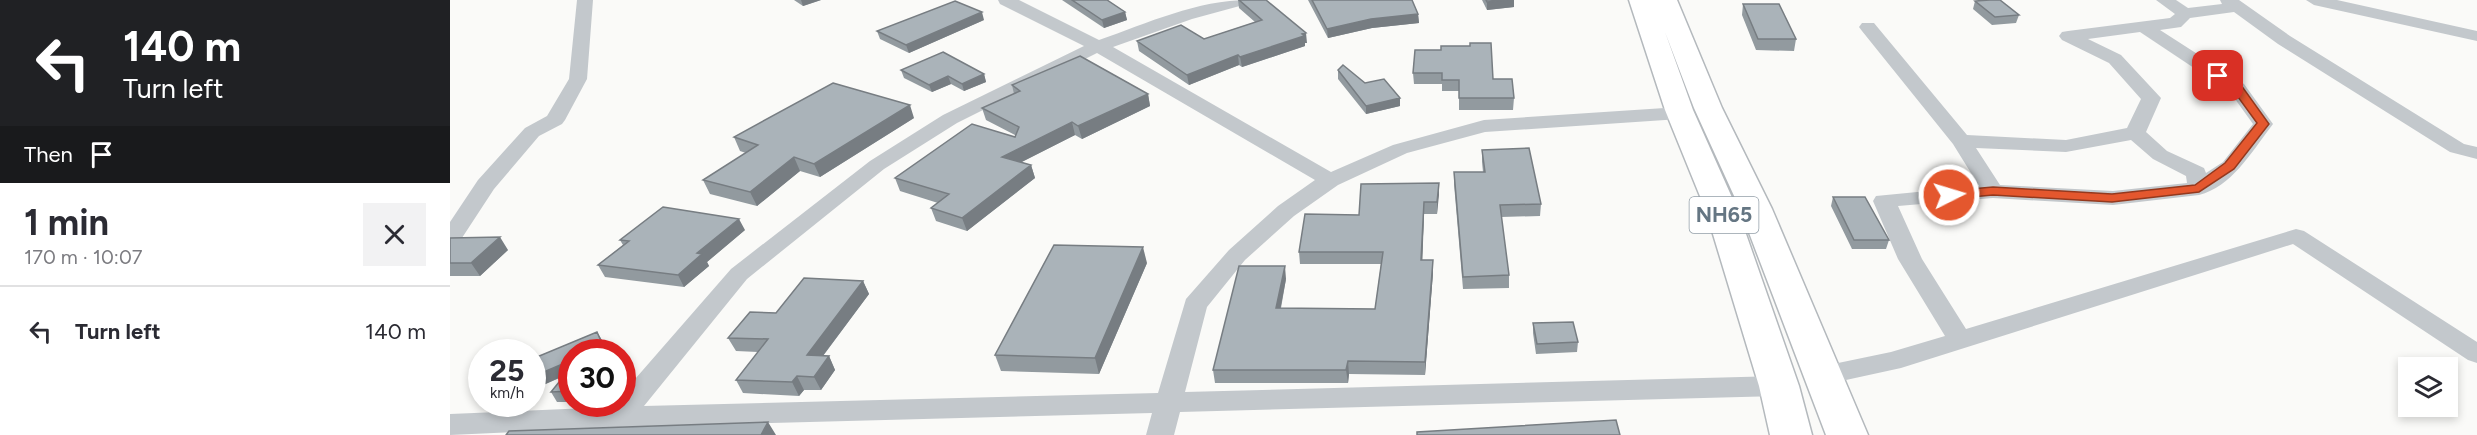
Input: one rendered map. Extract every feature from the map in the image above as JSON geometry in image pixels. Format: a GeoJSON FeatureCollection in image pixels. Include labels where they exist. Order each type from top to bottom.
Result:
{"type":"FeatureCollection","features":[{"type":"Feature","properties":{"kind":"highway","name":"NH65"},"geometry":{"type":"LineString","coordinates":[[1641,0],[1680,113],[1722,211],[1779,386],[1791,435]]}},
{"type":"Feature","properties":{"kind":"highway","name":"NH65"},"geometry":{"type":"LineString","coordinates":[[1665,0],[1708,108],[1756,209],[1847,435]]}},
{"type":"Feature","properties":{"kind":"street"},"geometry":{"type":"LineString","coordinates":[[450,239],[486,185],[532,132],[555,120],[578,79],[585,0]]}},
{"type":"Feature","properties":{"kind":"street"},"geometry":{"type":"LineString","coordinates":[[1006,0],[1098,46],[1330,180]]}},
{"type":"Feature","properties":{"kind":"street"},"geometry":{"type":"LineString","coordinates":[[636,397],[739,274],[877,165],[950,119],[1098,46],[1186,15],[1241,0]]}},
{"type":"Feature","properties":{"kind":"street"},"geometry":{"type":"LineString","coordinates":[[2164,0],[2185,13]]}},
{"type":"Feature","properties":{"kind":"street"},"geometry":{"type":"LineString","coordinates":[[2314,0],[2477,36]]}},
{"type":"Feature","properties":{"kind":"street"},"geometry":{"type":"LineString","coordinates":[[2135,133],[2151,98],[2115,59],[2068,36],[2175,23],[2185,13],[2233,3],[2284,40],[2457,148],[2477,153]]}},
{"type":"Feature","properties":{"kind":"street"},"geometry":{"type":"LineString","coordinates":[[1868,27],[1961,141],[1993,191]]}},
{"type":"Feature","properties":{"kind":"street"},"geometry":{"type":"LineString","coordinates":[[1959,338],[1910,259],[1884,201],[1993,191],[2112,198],[2199,188],[2229,166],[2263,124],[2237,88],[2144,27]]}},
{"type":"Feature","properties":{"kind":"street"},"geometry":{"type":"LineString","coordinates":[[1160,435],[1195,305],[1237,255],[1286,211],[1330,180],[1400,148],[1484,126],[1680,113]]}},
{"type":"Feature","properties":{"kind":"street"},"geometry":{"type":"LineString","coordinates":[[1961,141],[2066,146],[2135,133]]}},
{"type":"Feature","properties":{"kind":"street"},"geometry":{"type":"LineString","coordinates":[[2135,133],[2160,155],[2196,173],[2199,188]]}},
{"type":"Feature","properties":{"kind":"street"},"geometry":{"type":"LineString","coordinates":[[1823,375],[1892,361],[1959,338],[2296,236],[2477,354]]}},
{"type":"Feature","properties":{"kind":"street"},"geometry":{"type":"LineString","coordinates":[[636,417],[1779,386]]}},
{"type":"Feature","properties":{"kind":"street"},"geometry":{"type":"LineString","coordinates":[[450,425],[511,429],[619,417]]}},
{"type":"Feature","properties":{"kind":"building"},"geometry":{"type":"Polygon","coordinates":[[[1072,0],[1107,0],[1125,12],[1102,20],[1072,0]]]}},
{"type":"Feature","properties":{"kind":"building"},"geometry":{"type":"Polygon","coordinates":[[[1239,0],[1266,0],[1306,33],[1302,34],[1304,36],[1240,57],[1238,55],[1187,75],[1137,41],[1181,25],[1204,39],[1262,20],[1239,0]]]}},
{"type":"Feature","properties":{"kind":"building"},"geometry":{"type":"Polygon","coordinates":[[[1312,0],[1412,0],[1418,14],[1371,19],[1327,29],[1312,0]]]}},
{"type":"Feature","properties":{"kind":"building"},"geometry":{"type":"Polygon","coordinates":[[[2000,0],[2019,15],[1995,17],[1975,1],[2000,0]]]}},
{"type":"Feature","properties":{"kind":"building"},"geometry":{"type":"Polygon","coordinates":[[[955,1],[982,12],[906,45],[877,31],[955,1]]]}},
{"type":"Feature","properties":{"kind":"building"},"geometry":{"type":"Polygon","coordinates":[[[1743,4],[1779,4],[1796,39],[1758,39],[1743,4]]]}},
{"type":"Feature","properties":{"kind":"building"},"geometry":{"type":"Polygon","coordinates":[[[1470,43],[1491,43],[1493,79],[1512,79],[1514,98],[1459,98],[1459,80],[1442,80],[1442,73],[1413,73],[1415,50],[1441,50],[1441,46],[1470,46],[1470,43]]]}},
{"type":"Feature","properties":{"kind":"building"},"geometry":{"type":"Polygon","coordinates":[[[943,52],[984,74],[962,84],[948,76],[929,85],[901,70],[943,52]]]}},
{"type":"Feature","properties":{"kind":"building"},"geometry":{"type":"Polygon","coordinates":[[[1080,56],[1148,94],[1078,126],[1072,122],[1002,157],[1031,165],[962,218],[931,208],[949,194],[895,178],[972,124],[1015,137],[1019,127],[982,108],[1020,91],[1012,85],[1080,56]]]}},
{"type":"Feature","properties":{"kind":"building"},"geometry":{"type":"Polygon","coordinates":[[[1343,65],[1365,83],[1384,79],[1400,98],[1366,106],[1338,70],[1343,65]]]}},
{"type":"Feature","properties":{"kind":"building"},"geometry":{"type":"Polygon","coordinates":[[[833,83],[910,105],[814,164],[794,157],[750,192],[703,180],[758,145],[734,137],[833,83]]]}},
{"type":"Feature","properties":{"kind":"building"},"geometry":{"type":"Polygon","coordinates":[[[1529,148],[1541,204],[1500,205],[1509,275],[1463,277],[1454,172],[1485,172],[1482,150],[1529,148]]]}},
{"type":"Feature","properties":{"kind":"building"},"geometry":{"type":"Polygon","coordinates":[[[1439,183],[1437,202],[1424,202],[1421,260],[1433,260],[1425,362],[1348,361],[1346,370],[1213,370],[1239,266],[1285,266],[1276,308],[1375,309],[1383,252],[1299,252],[1305,214],[1359,215],[1361,184],[1439,183]]]}},
{"type":"Feature","properties":{"kind":"building"},"geometry":{"type":"Polygon","coordinates":[[[1833,197],[1865,197],[1889,240],[1854,240],[1833,197]]]}},
{"type":"Feature","properties":{"kind":"building"},"geometry":{"type":"Polygon","coordinates":[[[663,207],[739,219],[697,253],[702,254],[678,275],[598,265],[629,241],[620,240],[663,207]]]}},
{"type":"Feature","properties":{"kind":"building"},"geometry":{"type":"Polygon","coordinates":[[[500,237],[471,263],[450,263],[450,238],[500,237]]]}},
{"type":"Feature","properties":{"kind":"building"},"geometry":{"type":"Polygon","coordinates":[[[1054,245],[1143,247],[1095,358],[995,355],[1054,245]]]}},
{"type":"Feature","properties":{"kind":"building"},"geometry":{"type":"Polygon","coordinates":[[[804,278],[863,281],[807,355],[829,356],[814,377],[797,376],[792,382],[736,380],[768,339],[728,338],[750,312],[776,313],[804,278]]]}},
{"type":"Feature","properties":{"kind":"building"},"geometry":{"type":"Polygon","coordinates":[[[1573,322],[1578,342],[1537,344],[1533,323],[1573,322]]]}},
{"type":"Feature","properties":{"kind":"building"},"geometry":{"type":"Polygon","coordinates":[[[597,332],[600,339],[580,339],[597,332]]]}},
{"type":"Feature","properties":{"kind":"building"},"geometry":{"type":"Polygon","coordinates":[[[558,348],[558,366],[546,371],[546,353],[558,348]]]}},
{"type":"Feature","properties":{"kind":"building"},"geometry":{"type":"Polygon","coordinates":[[[558,383],[558,392],[551,392],[558,383]]]}},
{"type":"Feature","properties":{"kind":"building"},"geometry":{"type":"Polygon","coordinates":[[[1616,420],[1620,435],[1417,435],[1417,432],[1616,420]]]}},
{"type":"Feature","properties":{"kind":"building"},"geometry":{"type":"Polygon","coordinates":[[[768,422],[761,435],[506,435],[509,431],[768,422]]]}},
{"type":"Feature","properties":{"kind":"route"},"geometry":{"type":"LineString","coordinates":[[1949,195],[1993,191],[2112,198],[2199,188],[2229,166],[2263,124],[2237,88],[2218,76]]}}]}
